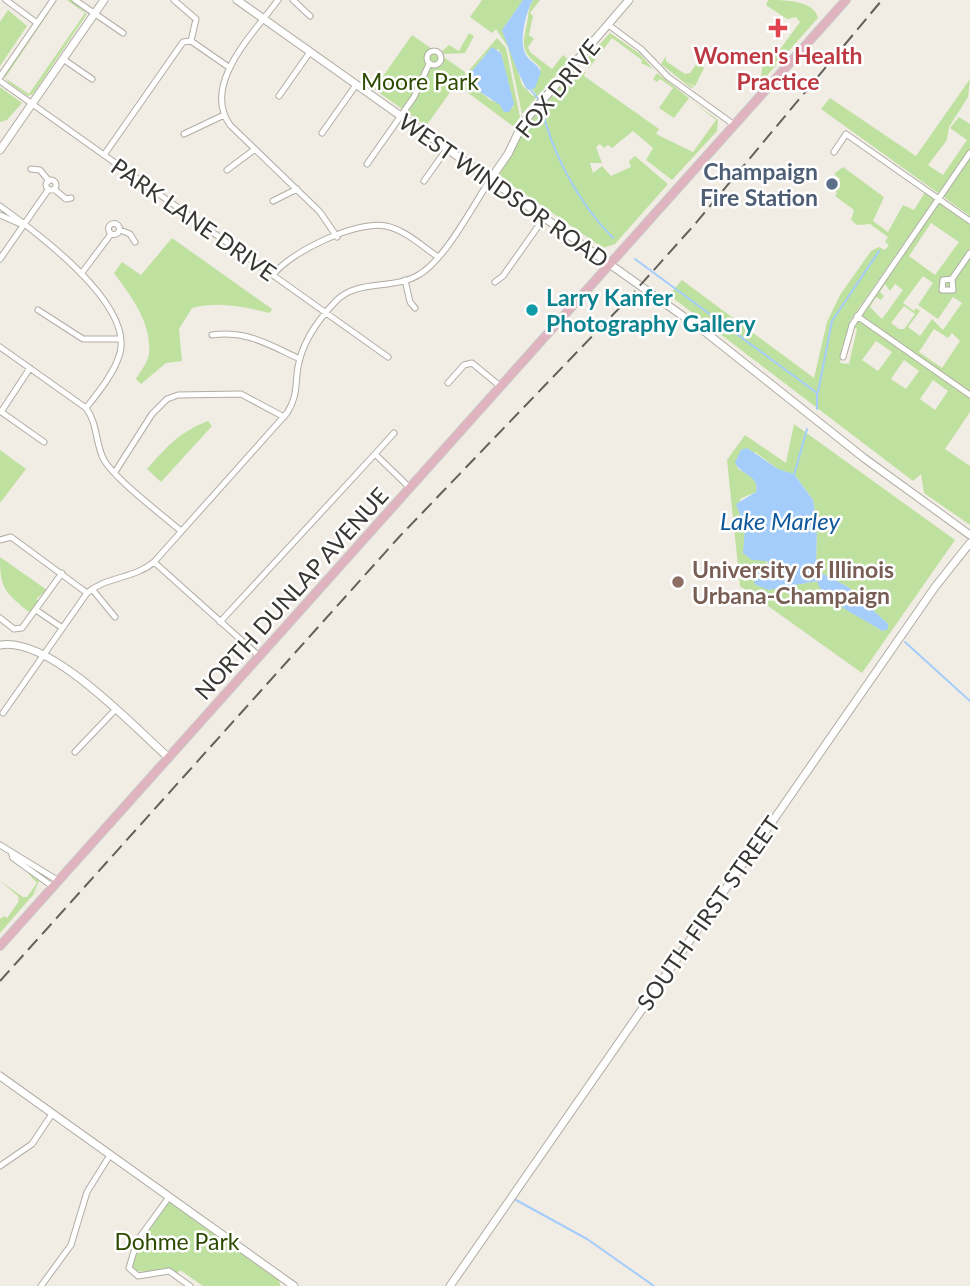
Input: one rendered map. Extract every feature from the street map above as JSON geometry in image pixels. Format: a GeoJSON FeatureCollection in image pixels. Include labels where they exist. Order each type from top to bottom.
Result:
{"type":"FeatureCollection","features":[{"type":"Feature","properties":{"kind":"main road","name":"NORTH DUNLAP AVENUE"},"geometry":{"type":"LineString","coordinates":[[0,946],[846,0]]}},
{"type":"Feature","properties":{"kind":"street"},"geometry":{"type":"LineString","coordinates":[[5,0],[37,23]]}},
{"type":"Feature","properties":{"kind":"street"},"geometry":{"type":"LineString","coordinates":[[0,79],[53,0]]}},
{"type":"Feature","properties":{"kind":"street"},"geometry":{"type":"LineString","coordinates":[[75,0],[123,33]]}},
{"type":"Feature","properties":{"kind":"street"},"geometry":{"type":"LineString","coordinates":[[0,150],[104,0]]}},
{"type":"Feature","properties":{"kind":"street"},"geometry":{"type":"LineString","coordinates":[[174,0],[196,19],[191,41]]}},
{"type":"Feature","properties":{"kind":"street","name":"WEST WINDSOR ROAD"},"geometry":{"type":"LineString","coordinates":[[237,0],[704,331],[864,458],[970,535]]}},
{"type":"Feature","properties":{"kind":"street"},"geometry":{"type":"LineString","coordinates":[[278,0],[230,68],[220,90],[224,115],[254,149],[328,220],[337,237]]}},
{"type":"Feature","properties":{"kind":"street"},"geometry":{"type":"LineString","coordinates":[[293,0],[310,16]]}},
{"type":"Feature","properties":{"kind":"street","name":"FOX DRIVE"},"geometry":{"type":"LineString","coordinates":[[490,180],[508,154],[523,123],[610,26],[629,0]]}},
{"type":"Feature","properties":{"kind":"street"},"geometry":{"type":"LineString","coordinates":[[610,26],[641,49],[668,77],[733,124]]}},
{"type":"Feature","properties":{"kind":"street"},"geometry":{"type":"LineString","coordinates":[[104,155],[180,44],[191,41],[230,68]]}},
{"type":"Feature","properties":{"kind":"street"},"geometry":{"type":"LineString","coordinates":[[279,96],[310,52]]}},
{"type":"Feature","properties":{"kind":"street"},"geometry":{"type":"LineString","coordinates":[[64,59],[92,79]]}},
{"type":"Feature","properties":{"kind":"street"},"geometry":{"type":"LineString","coordinates":[[367,164],[414,97],[429,64]]}},
{"type":"Feature","properties":{"kind":"street","name":"PARK LANE DRIVE"},"geometry":{"type":"LineString","coordinates":[[0,79],[388,357]]}},
{"type":"Feature","properties":{"kind":"street"},"geometry":{"type":"LineString","coordinates":[[322,133],[356,85]]}},
{"type":"Feature","properties":{"kind":"street"},"geometry":{"type":"LineString","coordinates":[[184,134],[224,115]]}},
{"type":"Feature","properties":{"kind":"street"},"geometry":{"type":"LineString","coordinates":[[834,152],[846,134],[970,221]]}},
{"type":"Feature","properties":{"kind":"street"},"geometry":{"type":"LineString","coordinates":[[227,170],[254,149]]}},
{"type":"Feature","properties":{"kind":"street"},"geometry":{"type":"LineString","coordinates":[[424,181],[446,150]]}},
{"type":"Feature","properties":{"kind":"street"},"geometry":{"type":"LineString","coordinates":[[844,357],[850,329],[857,316],[970,153]]}},
{"type":"Feature","properties":{"kind":"street"},"geometry":{"type":"LineString","coordinates":[[0,259],[55,181],[49,181],[36,168],[31,170]]}},
{"type":"Feature","properties":{"kind":"street"},"geometry":{"type":"LineString","coordinates":[[3,713],[61,627],[89,591],[109,580],[136,574],[154,562],[284,417],[296,399],[300,359],[305,344],[336,301],[351,291],[405,280],[420,274],[438,257],[490,180]]}},
{"type":"Feature","properties":{"kind":"street"},"geometry":{"type":"LineString","coordinates":[[273,201],[296,189]]}},
{"type":"Feature","properties":{"kind":"street"},"geometry":{"type":"LineString","coordinates":[[51,190],[65,199],[71,198]]}},
{"type":"Feature","properties":{"kind":"street"},"geometry":{"type":"LineString","coordinates":[[0,206],[64,255],[113,313],[119,326],[119,357],[86,408]]}},
{"type":"Feature","properties":{"kind":"street"},"geometry":{"type":"LineString","coordinates":[[0,215],[23,225]]}},
{"type":"Feature","properties":{"kind":"street"},"geometry":{"type":"LineString","coordinates":[[495,282],[503,276],[544,218]]}},
{"type":"Feature","properties":{"kind":"street"},"geometry":{"type":"LineString","coordinates":[[273,275],[294,255],[368,225],[385,226],[404,233],[438,257]]}},
{"type":"Feature","properties":{"kind":"street"},"geometry":{"type":"LineString","coordinates":[[81,274],[111,234],[116,235],[120,230],[130,234],[135,242]]}},
{"type":"Feature","properties":{"kind":"street"},"geometry":{"type":"LineString","coordinates":[[952,279],[970,253]]}},
{"type":"Feature","properties":{"kind":"street"},"geometry":{"type":"LineString","coordinates":[[405,280],[410,302],[415,308]]}},
{"type":"Feature","properties":{"kind":"street"},"geometry":{"type":"LineString","coordinates":[[38,310],[83,339],[120,339]]}},
{"type":"Feature","properties":{"kind":"street"},"geometry":{"type":"LineString","coordinates":[[857,316],[970,395]]}},
{"type":"Feature","properties":{"kind":"street"},"geometry":{"type":"LineString","coordinates":[[212,335],[227,333],[258,338],[300,359]]}},
{"type":"Feature","properties":{"kind":"street"},"geometry":{"type":"LineString","coordinates":[[0,347],[86,408],[96,426],[102,455],[115,472],[181,531]]}},
{"type":"Feature","properties":{"kind":"street"},"geometry":{"type":"LineString","coordinates":[[448,383],[464,365],[472,363],[500,386]]}},
{"type":"Feature","properties":{"kind":"street"},"geometry":{"type":"LineString","coordinates":[[30,368],[0,411],[44,442]]}},
{"type":"Feature","properties":{"kind":"street"},"geometry":{"type":"LineString","coordinates":[[115,472],[152,414],[167,400],[178,395],[241,394],[284,417]]}},
{"type":"Feature","properties":{"kind":"street"},"geometry":{"type":"LineString","coordinates":[[220,622],[394,433]]}},
{"type":"Feature","properties":{"kind":"street"},"geometry":{"type":"LineString","coordinates":[[375,454],[410,488]]}},
{"type":"Feature","properties":{"kind":"street"},"geometry":{"type":"LineString","coordinates":[[0,540],[11,537],[89,591],[115,617]]}},
{"type":"Feature","properties":{"kind":"street","name":"SOUTH FIRST STREET"},"geometry":{"type":"LineString","coordinates":[[450,1286],[935,587],[970,543]]}},
{"type":"Feature","properties":{"kind":"street"},"geometry":{"type":"LineString","coordinates":[[154,562],[259,656]]}},
{"type":"Feature","properties":{"kind":"street"},"geometry":{"type":"LineString","coordinates":[[0,618],[10,627],[20,629],[62,573]]}},
{"type":"Feature","properties":{"kind":"street"},"geometry":{"type":"LineString","coordinates":[[36,610],[61,627]]}},
{"type":"Feature","properties":{"kind":"street"},"geometry":{"type":"LineString","coordinates":[[0,645],[25,645],[43,654],[115,710],[169,758]]}},
{"type":"Feature","properties":{"kind":"street"},"geometry":{"type":"LineString","coordinates":[[75,751],[115,710]]}},
{"type":"Feature","properties":{"kind":"street"},"geometry":{"type":"LineString","coordinates":[[0,845],[10,852],[13,858],[55,883]]}},
{"type":"Feature","properties":{"kind":"street"},"geometry":{"type":"LineString","coordinates":[[0,1076],[289,1285]]}},
{"type":"Feature","properties":{"kind":"street"},"geometry":{"type":"LineString","coordinates":[[0,1166],[27,1148],[52,1114]]}},
{"type":"Feature","properties":{"kind":"street"},"geometry":{"type":"LineString","coordinates":[[41,1286],[71,1245],[87,1192],[110,1155]]}},
{"type":"Feature","properties":{"kind":"street"},"geometry":{"type":"LineString","coordinates":[[169,1197],[137,1241],[129,1268],[138,1276],[169,1271],[190,1286]]}},
{"type":"Feature","properties":{"kind":"green space"},"geometry":{"type":"Polygon","coordinates":[[[57,0],[5,78],[3,75],[57,0]]]}},
{"type":"Feature","properties":{"kind":"green space"},"geometry":{"type":"Polygon","coordinates":[[[67,0],[72,0],[87,14],[33,94],[28,96],[5,78],[29,94],[85,13],[67,0]]]}},
{"type":"Feature","properties":{"kind":"green space"},"geometry":{"type":"Polygon","coordinates":[[[482,0],[523,0],[502,30],[512,50],[522,85],[533,96],[536,94],[532,89],[541,68],[527,55],[524,41],[529,11],[533,0],[540,0],[530,13],[533,16],[529,35],[534,39],[528,47],[530,52],[552,69],[563,55],[569,60],[522,114],[508,47],[496,29],[492,33],[470,17],[482,0]]]}},
{"type":"Feature","properties":{"kind":"green space"},"geometry":{"type":"Polygon","coordinates":[[[768,0],[805,4],[818,18],[754,90],[751,87],[761,76],[763,62],[770,63],[800,22],[796,17],[787,19],[766,5],[768,0]]]}},
{"type":"Feature","properties":{"kind":"green space"},"geometry":{"type":"Polygon","coordinates":[[[8,10],[27,26],[0,66],[0,22],[8,10]]]}},
{"type":"Feature","properties":{"kind":"green space"},"geometry":{"type":"Polygon","coordinates":[[[469,33],[474,36],[465,53],[444,54],[442,51],[449,45],[459,51],[469,33]]]}},
{"type":"Feature","properties":{"kind":"green space"},"geometry":{"type":"Polygon","coordinates":[[[610,33],[640,54],[653,69],[641,63],[642,60],[612,38],[589,68],[582,64],[610,33]]]}},
{"type":"Feature","properties":{"kind":"green space","name":"Moore Park"},"geometry":{"type":"Polygon","coordinates":[[[412,35],[465,72],[465,75],[497,38],[506,48],[520,117],[514,127],[456,84],[426,126],[374,89],[412,35]],[[498,49],[484,56],[467,81],[490,100],[513,108],[498,49]]]}},
{"type":"Feature","properties":{"kind":"green space"},"geometry":{"type":"Polygon","coordinates":[[[666,56],[666,61],[685,74],[690,73],[697,63],[704,68],[695,86],[686,82],[694,87],[691,88],[661,64],[666,56]]]}},
{"type":"Feature","properties":{"kind":"green space"},"geometry":{"type":"Polygon","coordinates":[[[577,68],[585,72],[584,76],[659,129],[656,134],[693,152],[716,120],[693,102],[718,120],[717,131],[672,180],[646,160],[653,148],[633,131],[612,148],[608,145],[604,148],[600,144],[596,147],[602,163],[590,163],[593,173],[602,166],[611,176],[631,167],[629,161],[635,156],[668,184],[615,244],[603,248],[499,176],[527,123],[571,71],[577,68]]]}},
{"type":"Feature","properties":{"kind":"green space"},"geometry":{"type":"Polygon","coordinates":[[[657,73],[689,98],[674,118],[659,108],[673,88],[660,79],[657,82],[653,79],[657,73]]]}},
{"type":"Feature","properties":{"kind":"green space"},"geometry":{"type":"Polygon","coordinates":[[[970,79],[968,97],[949,127],[947,140],[928,165],[943,175],[967,140],[950,128],[959,117],[970,124],[970,216],[821,109],[830,98],[916,156],[970,79]]]}},
{"type":"Feature","properties":{"kind":"green space"},"geometry":{"type":"Polygon","coordinates":[[[0,87],[22,103],[7,120],[0,122],[0,87]]]}},
{"type":"Feature","properties":{"kind":"green space"},"geometry":{"type":"Polygon","coordinates":[[[843,167],[884,197],[873,221],[888,232],[903,205],[914,210],[925,192],[934,200],[850,321],[840,363],[849,364],[857,329],[853,327],[939,203],[970,224],[970,412],[945,449],[970,466],[970,525],[924,493],[921,474],[913,481],[669,295],[682,280],[814,378],[827,322],[840,295],[871,251],[879,247],[885,250],[889,245],[885,242],[888,237],[870,224],[857,225],[851,220],[854,210],[835,196],[837,193],[833,189],[840,179],[834,174],[843,167]],[[931,223],[909,256],[935,275],[959,242],[931,223]],[[923,276],[903,303],[914,311],[916,308],[920,311],[908,327],[920,336],[932,319],[943,330],[962,303],[953,297],[938,319],[918,305],[933,283],[923,276]],[[885,284],[880,292],[884,296],[881,300],[876,297],[870,307],[882,319],[903,290],[895,284],[890,291],[885,284]],[[904,306],[891,323],[904,329],[915,314],[904,306]],[[934,329],[919,352],[942,368],[960,341],[952,333],[948,338],[934,329]],[[876,341],[862,360],[878,371],[892,352],[876,341]],[[904,360],[891,379],[906,389],[919,371],[904,360]],[[933,380],[920,399],[935,410],[948,391],[933,380]]]}},
{"type":"Feature","properties":{"kind":"green space"},"geometry":{"type":"Polygon","coordinates":[[[172,238],[272,309],[270,313],[222,305],[192,308],[179,329],[182,361],[166,363],[141,384],[136,379],[148,357],[147,332],[139,310],[114,273],[122,262],[141,275],[172,238]]]}},
{"type":"Feature","properties":{"kind":"green space"},"geometry":{"type":"Polygon","coordinates":[[[208,421],[212,426],[161,482],[147,469],[174,440],[208,421]]]}},
{"type":"Feature","properties":{"kind":"green space"},"geometry":{"type":"Polygon","coordinates":[[[794,424],[955,540],[862,673],[740,586],[727,460],[745,435],[786,463],[794,424]],[[755,452],[737,468],[752,477],[756,483],[756,492],[740,499],[745,537],[770,566],[757,573],[801,584],[817,581],[822,592],[882,631],[888,624],[848,587],[816,570],[817,524],[813,500],[797,478],[778,469],[755,452]]]}},
{"type":"Feature","properties":{"kind":"green space"},"geometry":{"type":"Polygon","coordinates":[[[0,450],[26,469],[0,503],[0,450]]]}},
{"type":"Feature","properties":{"kind":"green space"},"geometry":{"type":"Polygon","coordinates":[[[0,557],[47,590],[36,599],[39,601],[30,613],[6,590],[1,577],[0,557]]]}},
{"type":"Feature","properties":{"kind":"green space"},"geometry":{"type":"Polygon","coordinates":[[[25,870],[39,881],[33,894],[40,887],[0,933],[0,919],[4,916],[7,918],[19,901],[18,896],[0,881],[27,897],[37,883],[25,870]]]}},
{"type":"Feature","properties":{"kind":"green space","name":"Dohme Park"},"geometry":{"type":"Polygon","coordinates":[[[168,1203],[173,1203],[279,1279],[280,1286],[203,1286],[180,1270],[177,1274],[134,1271],[132,1266],[140,1243],[168,1203]]]}},
{"type":"Feature","properties":{"kind":"water"},"geometry":{"type":"Polygon","coordinates":[[[523,0],[533,0],[524,27],[524,50],[541,72],[535,88],[528,90],[502,30],[523,0]]]}},
{"type":"Feature","properties":{"kind":"water"},"geometry":{"type":"Polygon","coordinates":[[[492,47],[501,53],[514,104],[509,112],[504,112],[500,105],[468,84],[472,71],[492,47]]]}},
{"type":"Feature","properties":{"kind":"water","name":"Lake Marley"},"geometry":{"type":"Polygon","coordinates":[[[747,448],[778,469],[794,474],[813,500],[817,524],[816,570],[848,587],[888,624],[888,629],[882,631],[835,602],[820,588],[817,581],[768,590],[754,584],[756,573],[769,565],[767,561],[752,560],[743,553],[745,528],[736,504],[756,492],[756,486],[753,479],[735,462],[741,450],[747,448]]]}},
{"type":"Feature","properties":{"kind":"waterway"},"geometry":{"type":"LineString","coordinates":[[531,90],[539,100]]}},
{"type":"Feature","properties":{"kind":"waterway"},"geometry":{"type":"LineString","coordinates":[[541,105],[552,141],[568,176],[589,209],[613,238]]}},
{"type":"Feature","properties":{"kind":"waterway"},"geometry":{"type":"LineString","coordinates":[[818,392],[832,321],[879,251]]}},
{"type":"Feature","properties":{"kind":"waterway"},"geometry":{"type":"LineString","coordinates":[[635,259],[817,393],[817,409]]}},
{"type":"Feature","properties":{"kind":"waterway"},"geometry":{"type":"LineString","coordinates":[[794,475],[807,429]]}},
{"type":"Feature","properties":{"kind":"waterway"},"geometry":{"type":"LineString","coordinates":[[905,642],[970,701]]}},
{"type":"Feature","properties":{"kind":"waterway"},"geometry":{"type":"LineString","coordinates":[[516,1200],[587,1239],[654,1286]]}},
{"type":"Feature","properties":{"kind":"railway"},"geometry":{"type":"LineString","coordinates":[[0,981],[400,536],[627,300],[695,224],[882,0]]}},
{"type":"Feature","properties":{"kind":"place","name":"Women's Health Practice"},"geometry":{"type":"Point","coordinates":[778,28]}},
{"type":"Feature","properties":{"kind":"place","name":"Champaign Fire Station"},"geometry":{"type":"Point","coordinates":[832,184]}},
{"type":"Feature","properties":{"kind":"place","name":"Larry Kanfer Photography Gallery"},"geometry":{"type":"Point","coordinates":[532,310]}},
{"type":"Feature","properties":{"kind":"place","name":"University of Illinois Urbana-Champaign"},"geometry":{"type":"Point","coordinates":[678,582]}}]}
